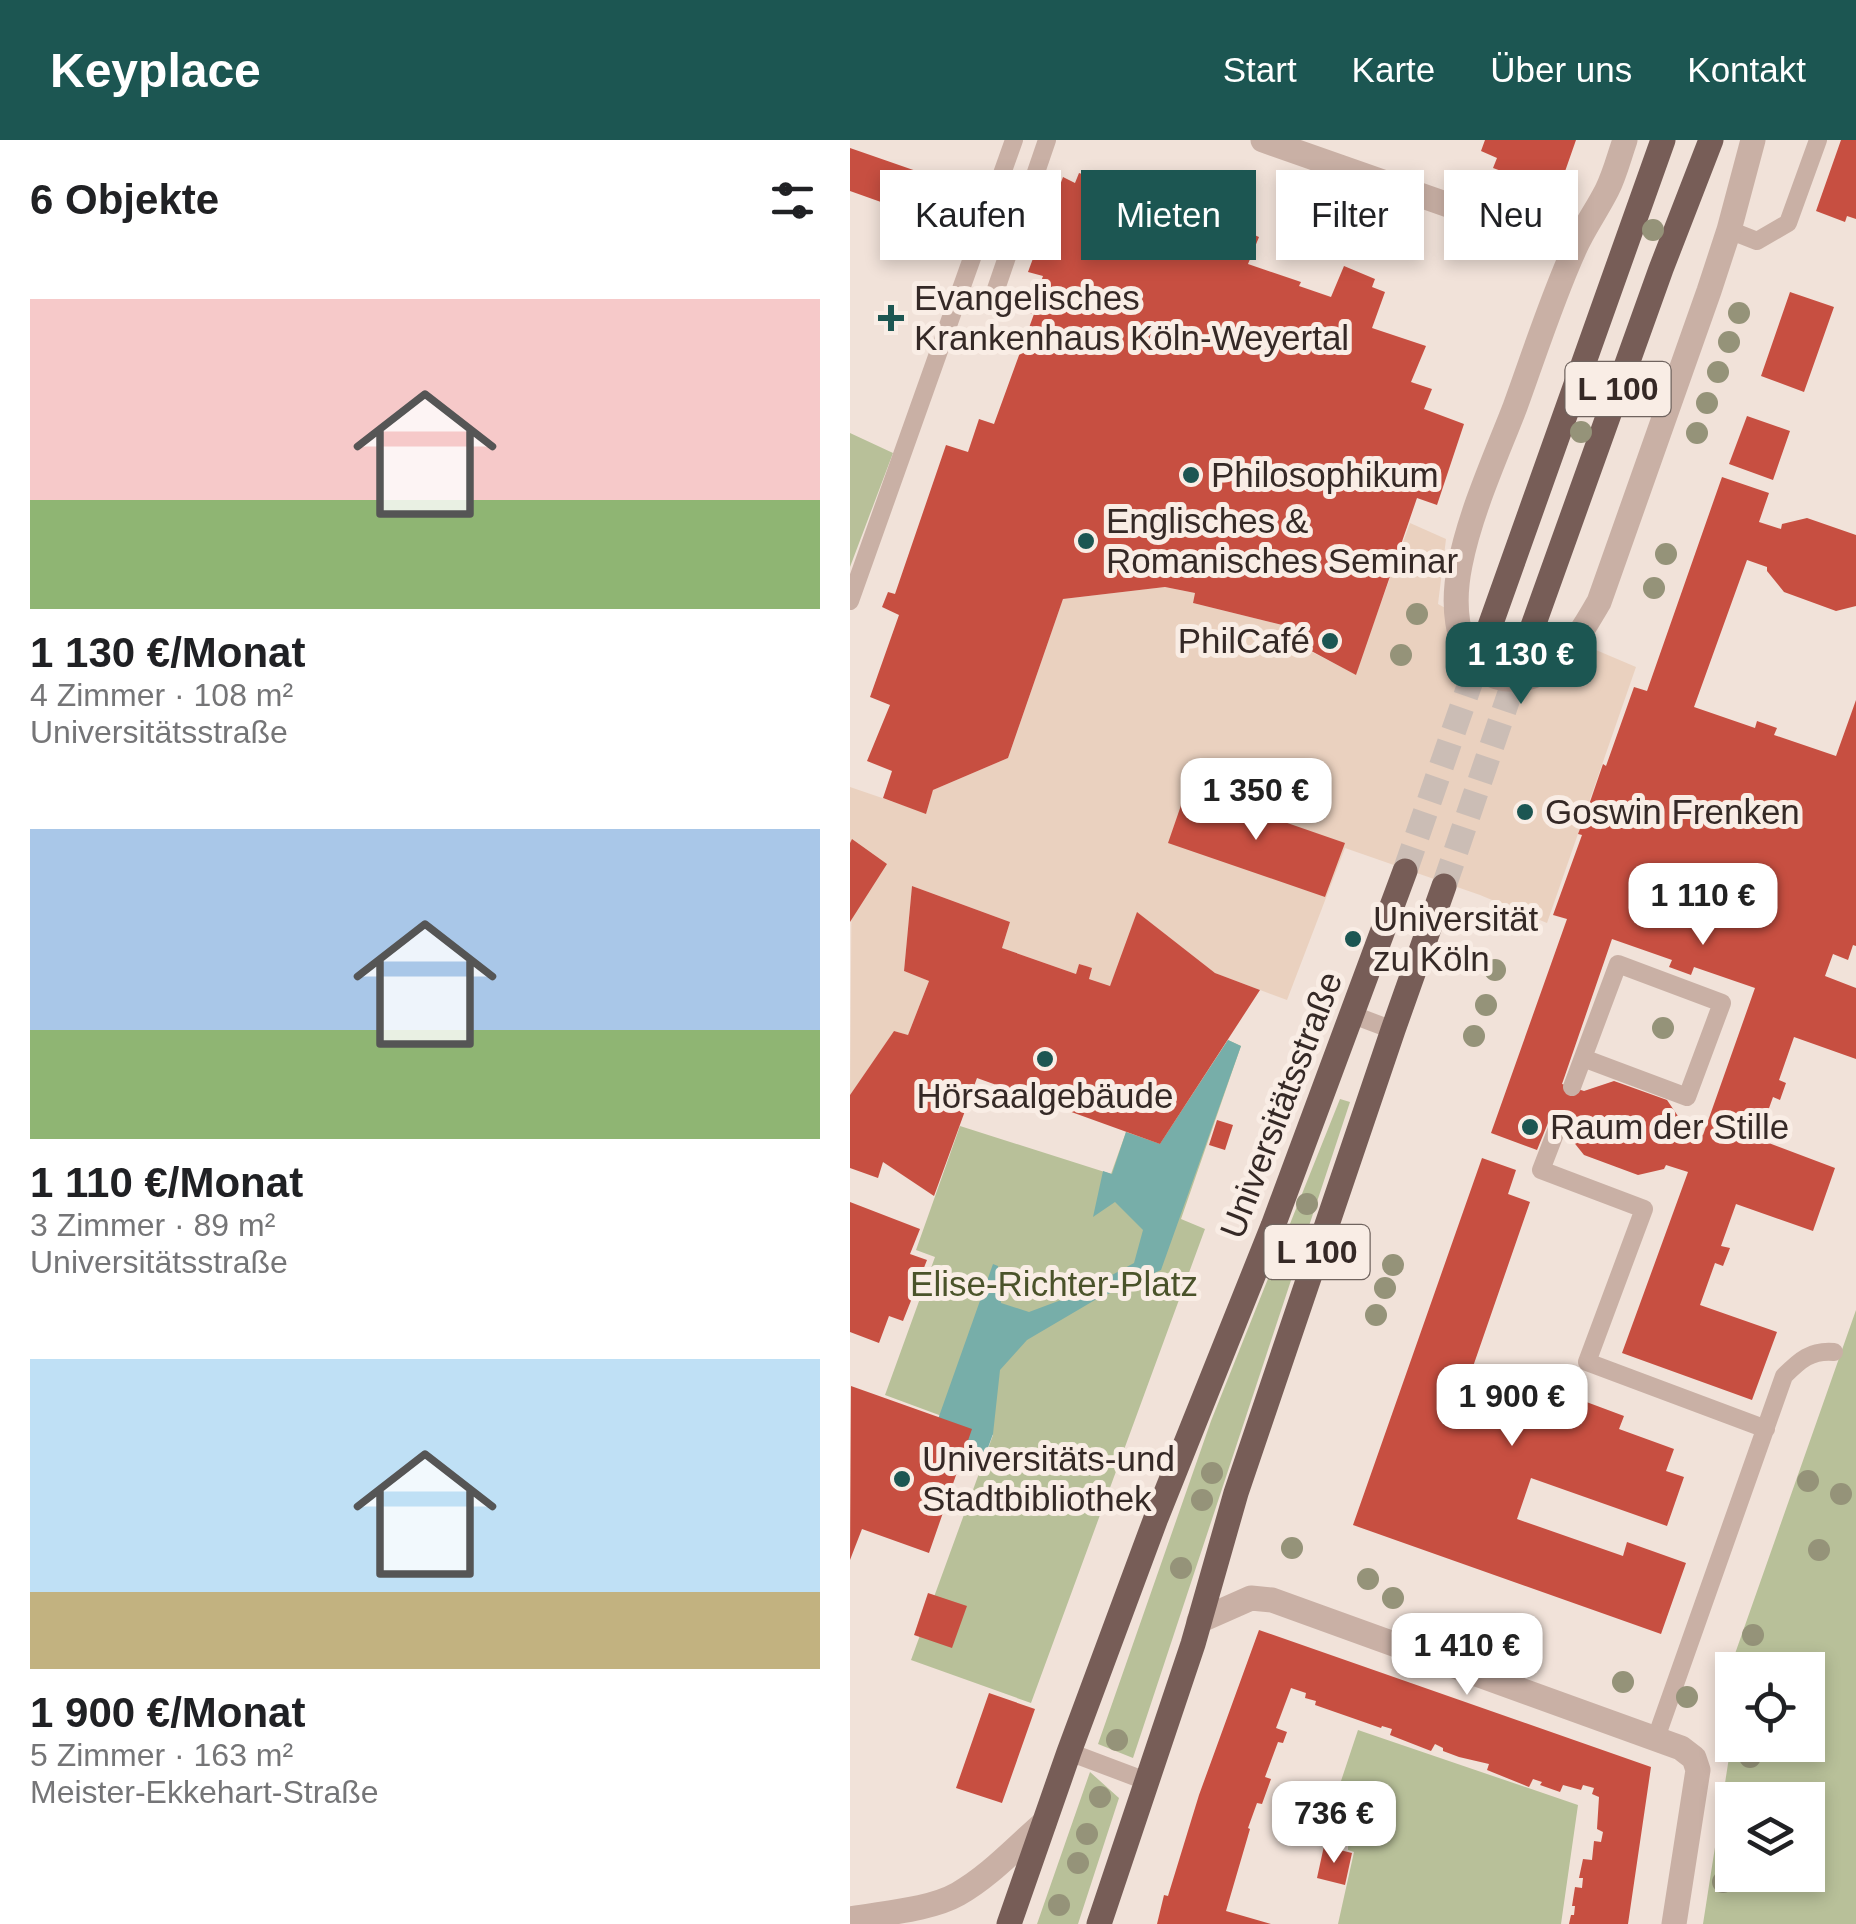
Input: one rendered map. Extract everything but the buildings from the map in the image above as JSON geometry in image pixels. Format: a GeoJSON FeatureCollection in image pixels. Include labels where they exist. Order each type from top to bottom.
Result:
{"type":"FeatureCollection","features":[{"type":"Feature","properties":{"kind":"main road","name":"L 100"},"geometry":{"type":"LineString","coordinates":[[1490,626],[1663,140]]}},
{"type":"Feature","properties":{"kind":"main road","name":"L 100"},"geometry":{"type":"LineString","coordinates":[[1528,640],[1711,140]]}},
{"type":"Feature","properties":{"kind":"main road","name":"Universitätsstraße"},"geometry":{"type":"LineString","coordinates":[[1010,1924],[1068,1752],[1405,871]]}},
{"type":"Feature","properties":{"kind":"main road","name":"L 100"},"geometry":{"type":"LineString","coordinates":[[1099,1924],[1199,1621],[1236,1493],[1444,886]]}},
{"type":"Feature","properties":{"kind":"street"},"geometry":{"type":"LineString","coordinates":[[1263,140],[1444,203]]}},
{"type":"Feature","properties":{"kind":"street"},"geometry":{"type":"LineString","coordinates":[[1578,242],[1608,188],[1625,140]]}},
{"type":"Feature","properties":{"kind":"street"},"geometry":{"type":"LineString","coordinates":[[1570,260],[1491,469],[1460,564],[1457,597],[1462,639],[1476,664],[1499,678],[1528,678],[1552,666],[1578,636],[1598,602],[1728,230],[1753,140]]}},
{"type":"Feature","properties":{"kind":"street"},"geometry":{"type":"LineString","coordinates":[[1199,1621],[1251,1598],[1272,1600],[1656,1738],[1689,1754],[1698,1770],[1674,1924]]}},
{"type":"Feature","properties":{"kind":"street"},"geometry":{"type":"LineString","coordinates":[[850,1919],[956,1895],[1044,1823]]}},
{"type":"Feature","properties":{"kind":"lane"},"geometry":{"type":"LineString","coordinates":[[850,600],[1014,140]]}},
{"type":"Feature","properties":{"kind":"lane"},"geometry":{"type":"LineString","coordinates":[[995,292],[1047,140]]}},
{"type":"Feature","properties":{"kind":"lane"},"geometry":{"type":"LineString","coordinates":[[1728,230],[1757,240],[1788,223],[1818,140]]}},
{"type":"Feature","properties":{"kind":"lane"},"geometry":{"type":"LineString","coordinates":[[1572,1088],[1583,1058],[1618,964],[1722,1004],[1687,1097],[1583,1058]]}},
{"type":"Feature","properties":{"kind":"lane"},"geometry":{"type":"LineString","coordinates":[[1353,1015],[1393,1030]]}},
{"type":"Feature","properties":{"kind":"lane"},"geometry":{"type":"LineString","coordinates":[[1558,1126],[1541,1170],[1644,1209],[1587,1362],[1766,1429]]}},
{"type":"Feature","properties":{"kind":"lane"},"geometry":{"type":"LineString","coordinates":[[1656,1738],[1784,1376],[1813,1352],[1834,1352]]}},
{"type":"Feature","properties":{"kind":"lane"},"geometry":{"type":"LineString","coordinates":[[1068,1752],[1146,1781]]}},
{"type":"Feature","properties":{"kind":"green space"},"geometry":{"type":"Polygon","coordinates":[[[850,433],[893,453],[850,567],[850,433]]]}},
{"type":"Feature","properties":{"kind":"green space","name":"Elise-Richter-Platz"},"geometry":{"type":"Polygon","coordinates":[[[1228,1040],[1241,1046],[1181,1219],[1205,1229],[1031,1703],[911,1660],[993,1435],[885,1395],[935,1257],[916,1250],[960,1126],[1111,1174],[1126,1132],[1160,1144],[1228,1040]]]}},
{"type":"Feature","properties":{"kind":"green space"},"geometry":{"type":"Polygon","coordinates":[[[1340,1099],[1350,1102],[1133,1758],[1098,1744],[1211,1421],[1340,1099]]]}},
{"type":"Feature","properties":{"kind":"green space"},"geometry":{"type":"Polygon","coordinates":[[[1856,1310],[1856,1924],[1703,1924],[1715,1847],[1715,1892],[1825,1892],[1825,1782],[1725,1782],[1728,1762],[1825,1762],[1825,1652],[1736,1652],[1856,1310]]]}},
{"type":"Feature","properties":{"kind":"green space"},"geometry":{"type":"Polygon","coordinates":[[[1358,1730],[1578,1805],[1561,1924],[1338,1924],[1354,1852],[1348,1850],[1351,1782],[1341,1781],[1358,1730]]]}},
{"type":"Feature","properties":{"kind":"green space"},"geometry":{"type":"Polygon","coordinates":[[[1090,1772],[1119,1798],[1078,1924],[1037,1924],[1090,1772]]]}},
{"type":"Feature","properties":{"kind":"shaded area"},"geometry":{"type":"Polygon","coordinates":[[[1410,523],[1446,539],[1438,604],[1482,628],[1536,647],[1563,636],[1636,667],[1547,923],[1345,848],[1287,1000],[1215,973],[1138,913],[1110,986],[1089,979],[1092,969],[1086,966],[1079,964],[1076,974],[1002,948],[1010,922],[912,886],[904,971],[929,981],[908,1035],[894,1031],[850,1095],[850,787],[926,813],[933,790],[1008,758],[1063,599],[1165,587],[1195,593],[1193,603],[1307,631],[1302,647],[1355,674],[1410,523]]]}},
{"type":"Feature","properties":{"kind":"water"},"geometry":{"type":"Polygon","coordinates":[[[1228,1040],[1241,1046],[1161,1270],[1095,1300],[1027,1340],[1000,1370],[993,1434],[979,1472],[926,1453],[993,1264],[998,1266],[1001,1303],[1029,1312],[1077,1294],[1134,1263],[1143,1230],[1115,1202],[1093,1217],[1103,1171],[1112,1174],[1126,1132],[1160,1144],[1228,1040]]]}},
{"type":"Feature","properties":{"kind":"tunnel"},"geometry":{"type":"LineString","coordinates":[[1405,871],[1490,626]]}},
{"type":"Feature","properties":{"kind":"tunnel"},"geometry":{"type":"LineString","coordinates":[[1444,886],[1528,640]]}},
{"type":"Feature","properties":{"kind":"place","name":"Evangelisches Krankenhaus Köln-Weyertal"},"geometry":{"type":"Point","coordinates":[891,318]}},
{"type":"Feature","properties":{"kind":"place","name":"Philosophikum"},"geometry":{"type":"Point","coordinates":[1191,475]}},
{"type":"Feature","properties":{"kind":"place","name":"Englisches & Romanisches Seminar"},"geometry":{"type":"Point","coordinates":[1086,541]}},
{"type":"Feature","properties":{"kind":"place","name":"PhilCafé"},"geometry":{"type":"Point","coordinates":[1330,641]}},
{"type":"Feature","properties":{"kind":"place","name":"Goswin Frenken"},"geometry":{"type":"Point","coordinates":[1525,812]}},
{"type":"Feature","properties":{"kind":"place","name":"Universität zu Köln"},"geometry":{"type":"Point","coordinates":[1353,939]}},
{"type":"Feature","properties":{"kind":"place","name":"Hörsaalgebäude"},"geometry":{"type":"Point","coordinates":[1045,1059]}},
{"type":"Feature","properties":{"kind":"place","name":"Raum der Stille"},"geometry":{"type":"Point","coordinates":[1530,1127]}},
{"type":"Feature","properties":{"kind":"place","name":"Universitäts-und Stadtbibliothek"},"geometry":{"type":"Point","coordinates":[902,1479]}}]}
